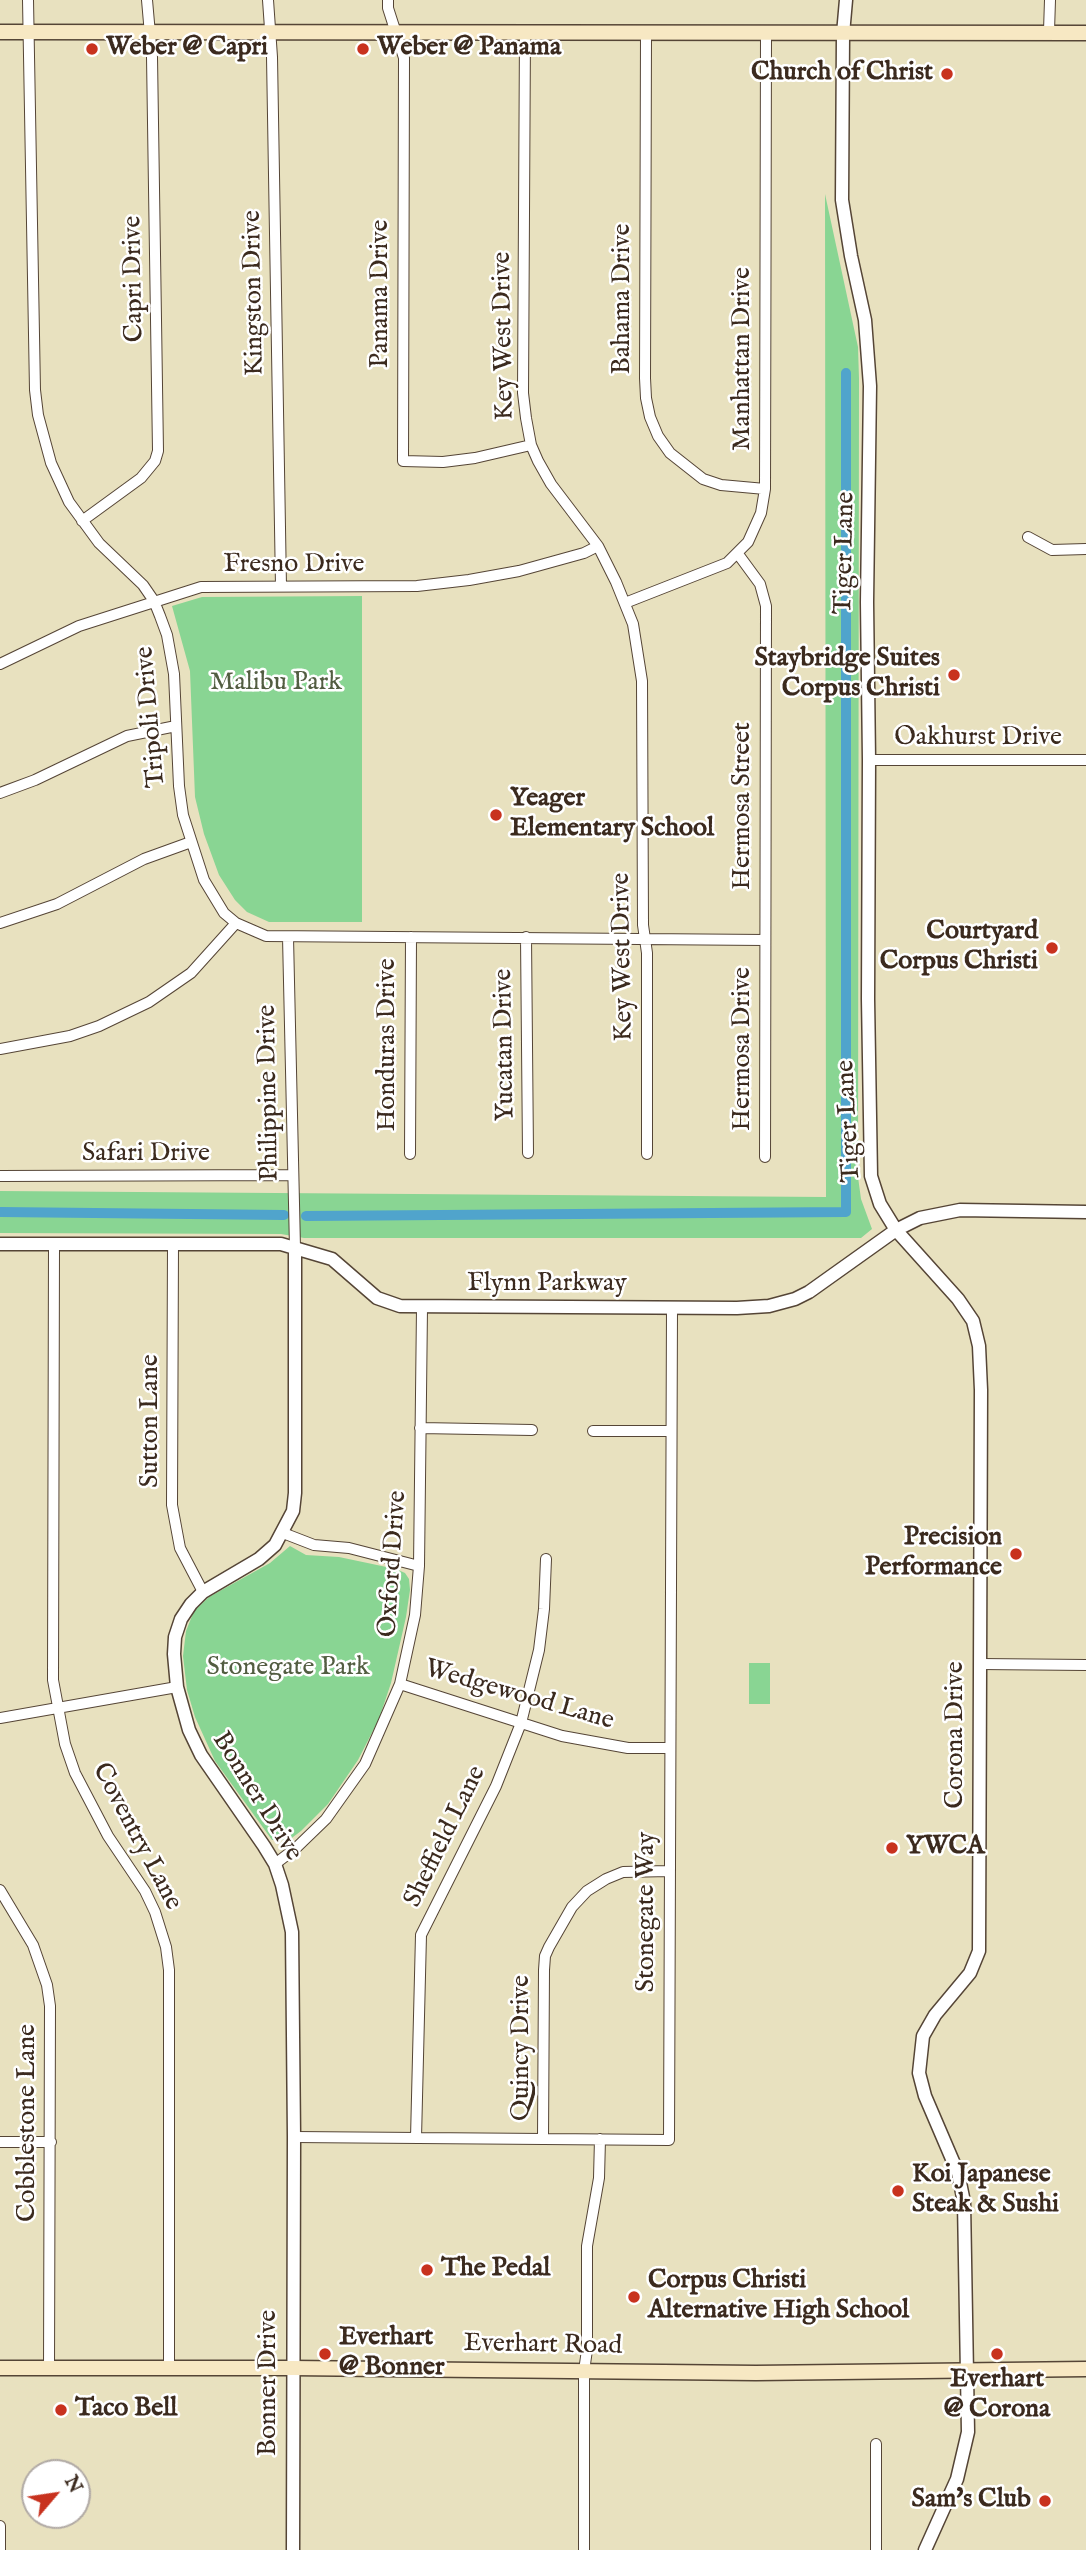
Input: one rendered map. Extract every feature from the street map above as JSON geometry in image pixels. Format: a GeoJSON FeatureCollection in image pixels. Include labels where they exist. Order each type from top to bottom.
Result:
{"type":"FeatureCollection","features":[{"type":"Feature","properties":{"kind":"main road"},"geometry":{"type":"LineString","coordinates":[[0,32],[1086,33]]}},
{"type":"Feature","properties":{"kind":"main road","name":"Everhart Road"},"geometry":{"type":"LineString","coordinates":[[0,2368],[768,2373],[1086,2369]]}},
{"type":"Feature","properties":{"kind":"street","name":"Tripoli Drive"},"geometry":{"type":"LineString","coordinates":[[28,0],[36,402],[51,463],[69,502],[99,542],[143,584],[154,601],[172,655],[183,816],[204,880],[224,913],[254,933],[267,936],[765,940]]}},
{"type":"Feature","properties":{"kind":"street","name":"Capri Drive"},"geometry":{"type":"LineString","coordinates":[[82,521],[141,478],[155,461],[158,451],[152,57],[147,0]]}},
{"type":"Feature","properties":{"kind":"street","name":"Kingston Drive"},"geometry":{"type":"LineString","coordinates":[[268,0],[281,586]]}},
{"type":"Feature","properties":{"kind":"street","name":"Panama Drive"},"geometry":{"type":"LineString","coordinates":[[388,0],[404,58],[402,461],[443,462],[475,458],[531,445]]}},
{"type":"Feature","properties":{"kind":"street","name":"Tiger Lane"},"geometry":{"type":"LineString","coordinates":[[846,0],[843,34],[842,200],[865,320],[870,386],[867,602],[871,1176],[880,1204],[896,1230]]}},
{"type":"Feature","properties":{"kind":"street"},"geometry":{"type":"LineString","coordinates":[[1049,32],[1050,0]]}},
{"type":"Feature","properties":{"kind":"street","name":"Key West Drive"},"geometry":{"type":"LineString","coordinates":[[525,33],[523,393],[531,445],[551,484],[598,546],[625,603],[638,650],[642,681],[644,938],[647,953],[647,1154]]}},
{"type":"Feature","properties":{"kind":"street","name":"Bahama Drive"},"geometry":{"type":"LineString","coordinates":[[646,33],[645,377],[650,417],[658,436],[670,453],[703,479],[730,487],[765,489]]}},
{"type":"Feature","properties":{"kind":"street","name":"Manhattan Drive"},"geometry":{"type":"LineString","coordinates":[[625,603],[712,571],[738,554],[755,530],[761,513],[765,489],[766,33]]}},
{"type":"Feature","properties":{"kind":"street"},"geometry":{"type":"LineString","coordinates":[[1028,537],[1052,550],[1086,549]]}},
{"type":"Feature","properties":{"kind":"street","name":"Fresno Drive"},"geometry":{"type":"LineString","coordinates":[[0,664],[79,626],[201,587],[417,586],[519,571],[584,553],[598,546]]}},
{"type":"Feature","properties":{"kind":"street","name":"Hermosa Street"},"geometry":{"type":"LineString","coordinates":[[738,554],[760,584],[766,606],[765,940]]}},
{"type":"Feature","properties":{"kind":"street"},"geometry":{"type":"LineString","coordinates":[[0,793],[60,769],[110,742],[144,731],[176,726]]}},
{"type":"Feature","properties":{"kind":"street","name":"Oakhurst Drive"},"geometry":{"type":"LineString","coordinates":[[869,760],[1086,760]]}},
{"type":"Feature","properties":{"kind":"street"},"geometry":{"type":"LineString","coordinates":[[0,923],[57,904],[144,859],[191,842]]}},
{"type":"Feature","properties":{"kind":"street"},"geometry":{"type":"LineString","coordinates":[[0,1049],[71,1036],[149,1002],[191,973],[236,923]]}},
{"type":"Feature","properties":{"kind":"street","name":"Philippine Drive"},"geometry":{"type":"LineString","coordinates":[[288,937],[295,1248]]}},
{"type":"Feature","properties":{"kind":"street","name":"Honduras Drive"},"geometry":{"type":"LineString","coordinates":[[410,1154],[411,937]]}},
{"type":"Feature","properties":{"kind":"street","name":"Yucatan Drive"},"geometry":{"type":"LineString","coordinates":[[526,937],[528,1153]]}},
{"type":"Feature","properties":{"kind":"street","name":"Hermosa Drive"},"geometry":{"type":"LineString","coordinates":[[765,940],[765,1157]]}},
{"type":"Feature","properties":{"kind":"street","name":"Safari Drive"},"geometry":{"type":"LineString","coordinates":[[0,1176],[292,1175]]}},
{"type":"Feature","properties":{"kind":"street","name":"Flynn Parkway"},"geometry":{"type":"LineString","coordinates":[[0,1244],[281,1244],[332,1259],[386,1303],[422,1308],[769,1306],[795,1299],[896,1230],[920,1218],[960,1210],[1086,1212]]}},
{"type":"Feature","properties":{"kind":"street","name":"Corona Drive"},"geometry":{"type":"LineString","coordinates":[[896,1230],[958,1299],[973,1321],[979,1346],[981,1390],[979,1951],[970,1973],[935,2015],[923,2036],[919,2073],[925,2096],[962,2186],[966,2246],[968,2432],[964,2456],[949,2500],[925,2550]]}},
{"type":"Feature","properties":{"kind":"street","name":"Coventry Lane"},"geometry":{"type":"LineString","coordinates":[[54,1244],[53,1680],[65,1744],[85,1795],[108,1836],[145,1891],[166,1947],[169,1970],[169,2368]]}},
{"type":"Feature","properties":{"kind":"street","name":"Sutton Lane"},"geometry":{"type":"LineString","coordinates":[[173,1244],[172,1505],[180,1549],[203,1592]]}},
{"type":"Feature","properties":{"kind":"street","name":"Bonner Drive"},"geometry":{"type":"LineString","coordinates":[[293,2550],[292,1931],[275,1864],[201,1755],[189,1730],[177,1687],[175,1637],[181,1619],[191,1604],[203,1592],[259,1559],[275,1545],[293,1511],[295,1248]]}},
{"type":"Feature","properties":{"kind":"street","name":"Oxford Drive"},"geometry":{"type":"LineString","coordinates":[[275,1864],[326,1819],[353,1781],[373,1747],[400,1684],[415,1615],[419,1566],[422,1308]]}},
{"type":"Feature","properties":{"kind":"street","name":"Stonegate Way"},"geometry":{"type":"LineString","coordinates":[[294,2137],[669,2140],[671,1308]]}},
{"type":"Feature","properties":{"kind":"street"},"geometry":{"type":"LineString","coordinates":[[420,1428],[531,1430]]}},
{"type":"Feature","properties":{"kind":"street"},"geometry":{"type":"LineString","coordinates":[[593,1431],[670,1431]]}},
{"type":"Feature","properties":{"kind":"street"},"geometry":{"type":"LineString","coordinates":[[283,1534],[314,1545],[349,1548],[419,1566]]}},
{"type":"Feature","properties":{"kind":"street","name":"Sheffield Lane"},"geometry":{"type":"LineString","coordinates":[[416,2138],[421,1935],[496,1786],[521,1723],[539,1650],[546,1559]]}},
{"type":"Feature","properties":{"kind":"street"},"geometry":{"type":"LineString","coordinates":[[980,1664],[1086,1665]]}},
{"type":"Feature","properties":{"kind":"street","name":"Wedgewood Lane"},"geometry":{"type":"LineString","coordinates":[[400,1684],[562,1736],[628,1748],[670,1748]]}},
{"type":"Feature","properties":{"kind":"street"},"geometry":{"type":"LineString","coordinates":[[0,1718],[177,1687]]}},
{"type":"Feature","properties":{"kind":"street","name":"Quincy Drive"},"geometry":{"type":"LineString","coordinates":[[543,2138],[545,1956],[572,1907],[587,1891],[623,1872],[669,1871]]}},
{"type":"Feature","properties":{"kind":"street","name":"Cobblestone Lane"},"geometry":{"type":"LineString","coordinates":[[0,1890],[33,1945],[47,1985],[51,2027],[49,2368]]}},
{"type":"Feature","properties":{"kind":"street"},"geometry":{"type":"LineString","coordinates":[[584,2550],[587,2246],[599,2178],[600,2139]]}},
{"type":"Feature","properties":{"kind":"street"},"geometry":{"type":"LineString","coordinates":[[0,2142],[51,2142]]}},
{"type":"Feature","properties":{"kind":"street"},"geometry":{"type":"LineString","coordinates":[[876,2444],[876,2550]]}},
{"type":"Feature","properties":{"kind":"street"},"geometry":{"type":"LineString","coordinates":[[0,2526],[0,2550]]}},
{"type":"Feature","properties":{"kind":"green space"},"geometry":{"type":"Polygon","coordinates":[[[825,194],[858,347],[858,1177],[861,1199],[872,1229],[861,1238],[304,1238],[281,1234],[0,1233],[0,1191],[826,1197],[825,194]]]}},
{"type":"Feature","properties":{"kind":"green space","name":"Malibu Park"},"geometry":{"type":"Polygon","coordinates":[[[362,596],[362,922],[269,922],[247,912],[235,900],[219,875],[204,834],[195,797],[190,671],[172,606],[202,597],[362,596]]]}},
{"type":"Feature","properties":{"kind":"green space","name":"Stonegate Park"},"geometry":{"type":"Polygon","coordinates":[[[290,1546],[306,1555],[339,1557],[396,1569],[405,1573],[409,1579],[410,1590],[391,1683],[379,1719],[358,1760],[328,1804],[301,1831],[289,1840],[272,1840],[215,1761],[195,1717],[187,1690],[183,1656],[186,1631],[194,1611],[209,1597],[270,1563],[290,1546]]]}},
{"type":"Feature","properties":{"kind":"green space"},"geometry":{"type":"Polygon","coordinates":[[[749,1663],[770,1663],[770,1704],[749,1704],[749,1663]]]}},
{"type":"Feature","properties":{"kind":"waterway"},"geometry":{"type":"LineString","coordinates":[[306,1216],[846,1212],[846,373]]}},
{"type":"Feature","properties":{"kind":"waterway"},"geometry":{"type":"LineString","coordinates":[[0,1212],[284,1215]]}},
{"type":"Feature","properties":{"kind":"place","name":"Weber @ Capri"},"geometry":{"type":"Point","coordinates":[92,49]}},
{"type":"Feature","properties":{"kind":"place","name":"Weber @ Panama"},"geometry":{"type":"Point","coordinates":[363,49]}},
{"type":"Feature","properties":{"kind":"place","name":"Church of Christ"},"geometry":{"type":"Point","coordinates":[947,74]}},
{"type":"Feature","properties":{"kind":"place","name":"Staybridge Suites Corpus Christi"},"geometry":{"type":"Point","coordinates":[954,675]}},
{"type":"Feature","properties":{"kind":"place","name":"Yeager Elementary School"},"geometry":{"type":"Point","coordinates":[496,815]}},
{"type":"Feature","properties":{"kind":"place","name":"Courtyard Corpus Christi"},"geometry":{"type":"Point","coordinates":[1052,948]}},
{"type":"Feature","properties":{"kind":"place","name":"Precision Performance"},"geometry":{"type":"Point","coordinates":[1016,1554]}},
{"type":"Feature","properties":{"kind":"place","name":"YWCA"},"geometry":{"type":"Point","coordinates":[892,1848]}},
{"type":"Feature","properties":{"kind":"place","name":"Koi Japanese Steak & Sushi"},"geometry":{"type":"Point","coordinates":[898,2191]}},
{"type":"Feature","properties":{"kind":"place","name":"The Pedal"},"geometry":{"type":"Point","coordinates":[427,2270]}},
{"type":"Feature","properties":{"kind":"place","name":"Corpus Christi Alternative High School"},"geometry":{"type":"Point","coordinates":[634,2297]}},
{"type":"Feature","properties":{"kind":"place","name":"Everhart @ Bonner"},"geometry":{"type":"Point","coordinates":[325,2354]}},
{"type":"Feature","properties":{"kind":"place","name":"Everhart @ Corona"},"geometry":{"type":"Point","coordinates":[997,2354]}},
{"type":"Feature","properties":{"kind":"place","name":"Taco Bell"},"geometry":{"type":"Point","coordinates":[61,2410]}},
{"type":"Feature","properties":{"kind":"place","name":"Sam's Club"},"geometry":{"type":"Point","coordinates":[1045,2501]}}]}
